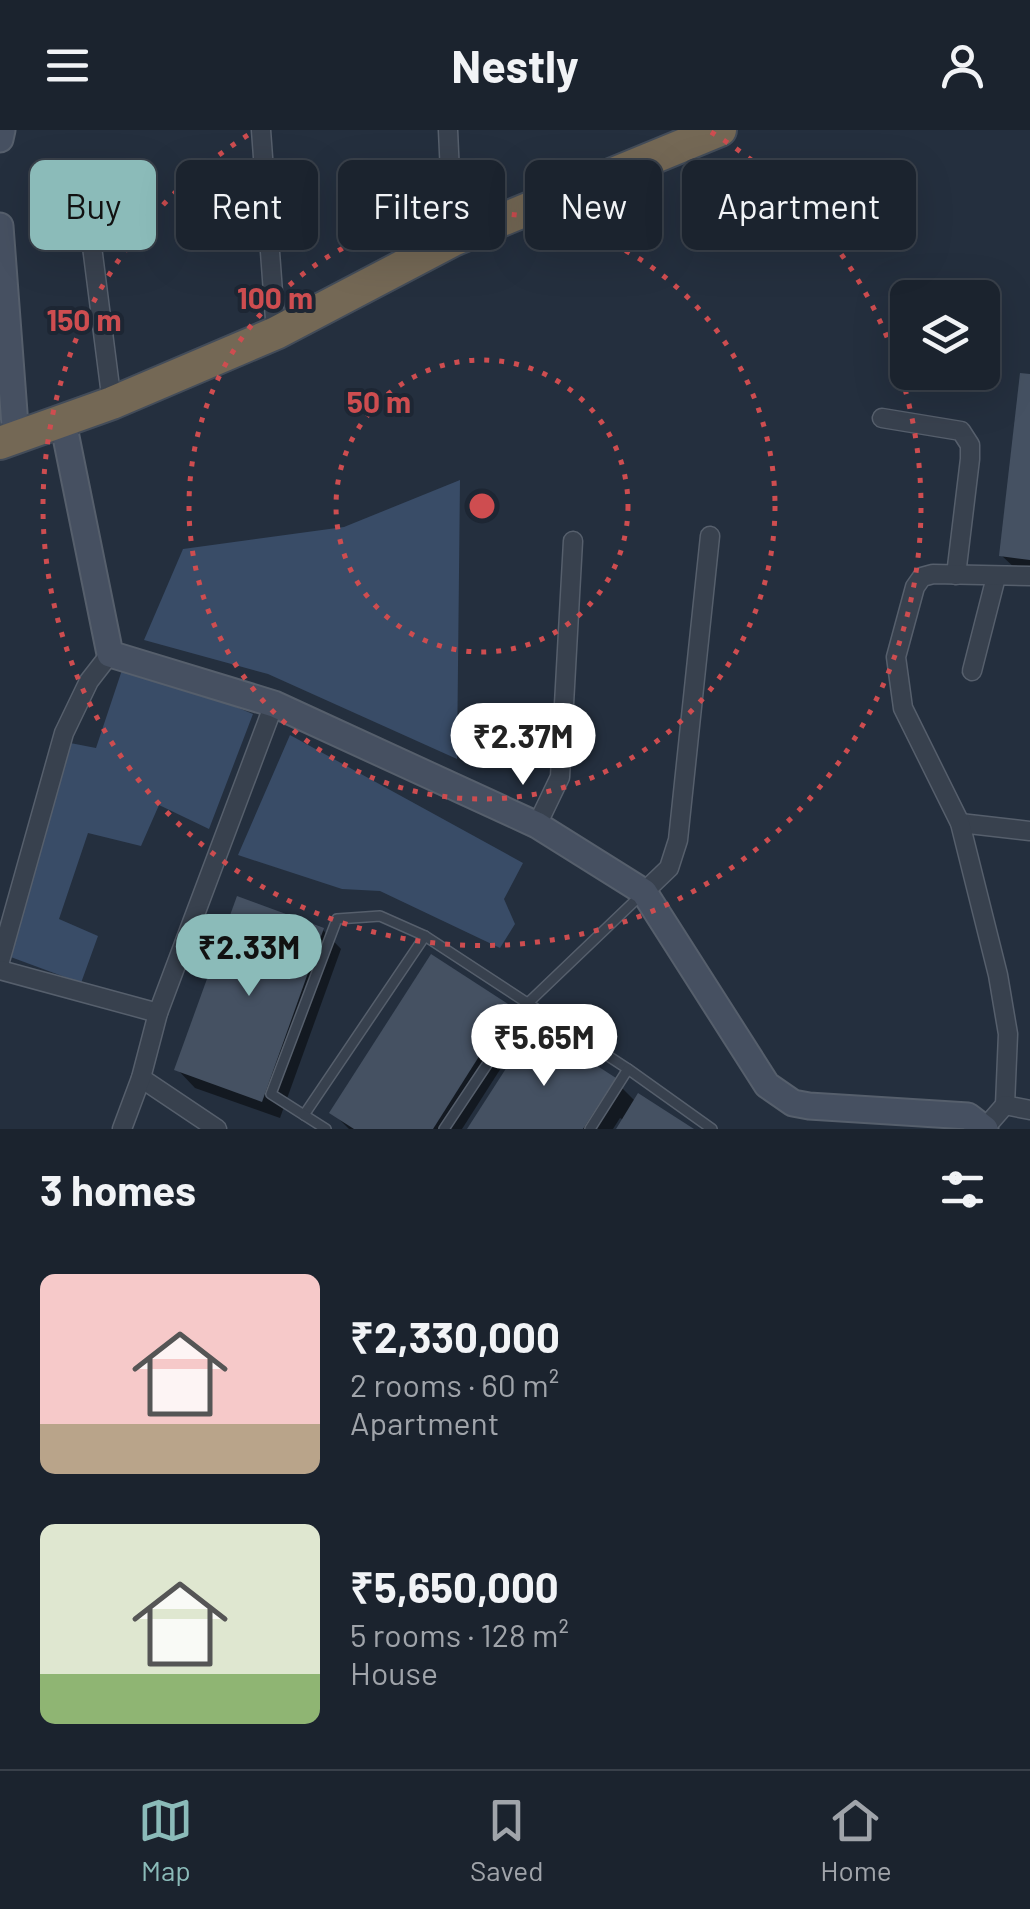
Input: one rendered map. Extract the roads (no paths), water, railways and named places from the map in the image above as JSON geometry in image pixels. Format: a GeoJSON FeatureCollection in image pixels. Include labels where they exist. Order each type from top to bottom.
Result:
{"type":"FeatureCollection","features":[{"type":"Feature","properties":{"kind":"highway"},"geometry":{"type":"LineString","coordinates":[[505,219],[720,130]]}},
{"type":"Feature","properties":{"kind":"highway"},"geometry":{"type":"LineString","coordinates":[[8,441],[112,403],[276,333],[435,250]]}},
{"type":"Feature","properties":{"kind":"street"},"geometry":{"type":"LineString","coordinates":[[0,138],[2,130]]}},
{"type":"Feature","properties":{"kind":"street"},"geometry":{"type":"LineString","coordinates":[[262,130],[276,333]]}},
{"type":"Feature","properties":{"kind":"street"},"geometry":{"type":"LineString","coordinates":[[448,130],[450,160]]}},
{"type":"Feature","properties":{"kind":"street"},"geometry":{"type":"LineString","coordinates":[[0,226],[8,441]]}},
{"type":"Feature","properties":{"kind":"street"},"geometry":{"type":"LineString","coordinates":[[92,250],[112,403]]}},
{"type":"Feature","properties":{"kind":"street"},"geometry":{"type":"LineString","coordinates":[[882,418],[961,431],[967,437],[970,459],[956,575]]}},
{"type":"Feature","properties":{"kind":"street"},"geometry":{"type":"LineString","coordinates":[[0,962],[64,733],[90,682],[110,654],[63,422]]}},
{"type":"Feature","properties":{"kind":"street"},"geometry":{"type":"LineString","coordinates":[[644,892],[669,868],[678,840],[710,536]]}},
{"type":"Feature","properties":{"kind":"street"},"geometry":{"type":"LineString","coordinates":[[537,824],[560,778],[573,541]]}},
{"type":"Feature","properties":{"kind":"street"},"geometry":{"type":"LineString","coordinates":[[110,654],[274,704],[537,824],[644,892],[767,1085],[779,1096],[809,1106],[968,1116],[985,1129],[1005,1106],[1008,1034],[998,975],[960,823],[903,708],[896,657],[915,587],[922,578],[933,574],[1030,576]]}},
{"type":"Feature","properties":{"kind":"street"},"geometry":{"type":"LineString","coordinates":[[972,671],[996,577]]}},
{"type":"Feature","properties":{"kind":"street"},"geometry":{"type":"LineString","coordinates":[[122,1129],[158,1014],[274,704]]}},
{"type":"Feature","properties":{"kind":"street"},"geometry":{"type":"LineString","coordinates":[[960,823],[1030,831]]}},
{"type":"Feature","properties":{"kind":"street"},"geometry":{"type":"LineString","coordinates":[[0,970],[158,1014]]}},
{"type":"Feature","properties":{"kind":"street"},"geometry":{"type":"LineString","coordinates":[[140,1078],[217,1129]]}},
{"type":"Feature","properties":{"kind":"street"},"geometry":{"type":"LineString","coordinates":[[1005,1106],[1030,1110]]}},
{"type":"Feature","properties":{"kind":"lane"},"geometry":{"type":"LineString","coordinates":[[444,1129],[528,1003],[644,892]]}},
{"type":"Feature","properties":{"kind":"lane"},"geometry":{"type":"LineString","coordinates":[[326,1129],[270,1094],[338,919],[380,916],[424,936],[628,1069],[712,1129]]}},
{"type":"Feature","properties":{"kind":"lane"},"geometry":{"type":"LineString","coordinates":[[304,1115],[424,936]]}},
{"type":"Feature","properties":{"kind":"lane"},"geometry":{"type":"LineString","coordinates":[[590,1129],[628,1069]]}},
{"type":"Feature","properties":{"kind":"water"},"geometry":{"type":"Polygon","coordinates":[[[460,480],[457,759],[268,674],[144,640],[183,549],[344,527],[460,480]]]}},
{"type":"Feature","properties":{"kind":"water"},"geometry":{"type":"Polygon","coordinates":[[[125,661],[253,714],[209,829],[159,805],[141,846],[88,833],[59,919],[98,936],[81,983],[8,956],[65,742],[96,748],[125,661]]]}},
{"type":"Feature","properties":{"kind":"water"},"geometry":{"type":"Polygon","coordinates":[[[290,735],[523,863],[504,899],[515,924],[500,948],[380,891],[342,889],[238,855],[290,735]]]}}]}
